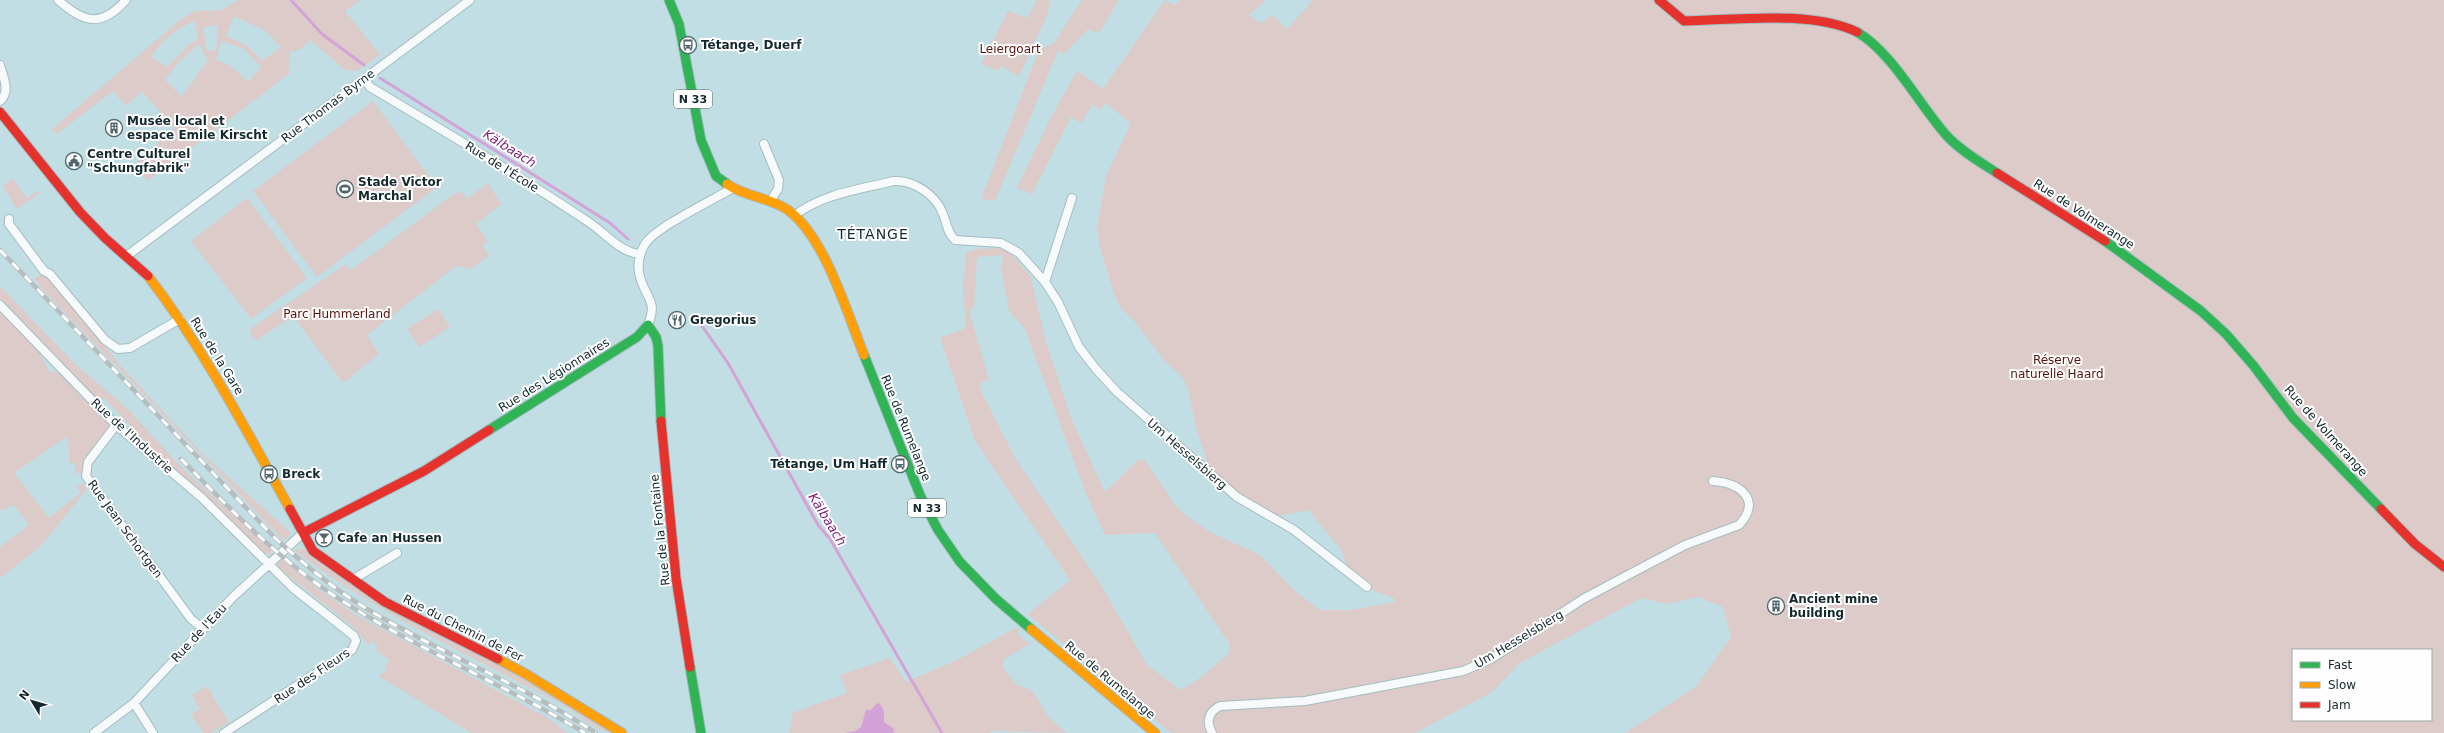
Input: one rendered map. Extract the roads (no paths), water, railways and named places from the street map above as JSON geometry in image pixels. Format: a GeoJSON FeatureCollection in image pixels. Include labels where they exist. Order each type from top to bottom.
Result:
{"type":"FeatureCollection","features":[{"type":"Feature","properties":{"kind":"main road","name":"N 33"},"geometry":{"type":"LineString","coordinates":[[669,0],[679,24],[701,140],[716,176],[733,188]]}},
{"type":"Feature","properties":{"kind":"main road","name":"Rue de Volmerange"},"geometry":{"type":"LineString","coordinates":[[1659,0],[1684,21],[1812,18],[1839,24],[1860,34],[1881,52],[1948,137],[1972,156],[2113,246],[2201,311],[2226,334],[2254,365],[2294,418],[2416,544],[2444,567]]}},
{"type":"Feature","properties":{"kind":"main road"},"geometry":{"type":"LineString","coordinates":[[0,112],[80,212],[105,238],[128,255],[144,271],[180,320]]}},
{"type":"Feature","properties":{"kind":"main road","name":"Rue de Rumelange"},"geometry":{"type":"LineString","coordinates":[[733,188],[771,200],[794,216],[818,248],[840,295],[920,495],[938,530],[960,562],[996,599],[1155,733]]}},
{"type":"Feature","properties":{"kind":"main road","name":"Rue de la Gare"},"geometry":{"type":"LineString","coordinates":[[180,320],[233,405],[303,533]]}},
{"type":"Feature","properties":{"kind":"main road","name":"Rue des Légionnaires"},"geometry":{"type":"LineString","coordinates":[[303,533],[424,471],[637,337],[648,325]]}},
{"type":"Feature","properties":{"kind":"main road","name":"Rue de la Fontaine"},"geometry":{"type":"LineString","coordinates":[[648,325],[656,337],[658,346],[659,401],[676,578],[701,733]]}},
{"type":"Feature","properties":{"kind":"main road","name":"Rue du Chemin de Fer"},"geometry":{"type":"LineString","coordinates":[[303,533],[313,551],[352,580],[398,609],[526,674],[622,733]]}},
{"type":"Feature","properties":{"kind":"street"},"geometry":{"type":"LineString","coordinates":[[58,0],[74,14],[87,20],[97,20],[110,16],[126,0]]}},
{"type":"Feature","properties":{"kind":"street","name":"Rue Thomas Byrne"},"geometry":{"type":"LineString","coordinates":[[128,255],[470,0]]}},
{"type":"Feature","properties":{"kind":"street"},"geometry":{"type":"LineString","coordinates":[[0,65],[6,87],[4,98],[0,101]]}},
{"type":"Feature","properties":{"kind":"street","name":"Rue de l'École"},"geometry":{"type":"LineString","coordinates":[[364,78],[370,87],[550,196],[606,234],[629,254],[640,254]]}},
{"type":"Feature","properties":{"kind":"street"},"geometry":{"type":"LineString","coordinates":[[764,144],[779,180],[778,189],[771,200]]}},
{"type":"Feature","properties":{"kind":"street","name":"Um Hesselsbierg"},"geometry":{"type":"LineString","coordinates":[[794,216],[806,208],[841,194],[902,181],[933,197],[944,215],[951,236],[955,240],[1001,243],[1019,253],[1045,282],[1058,302],[1079,347],[1117,392],[1236,497],[1294,530],[1367,587]]}},
{"type":"Feature","properties":{"kind":"street"},"geometry":{"type":"LineString","coordinates":[[648,325],[653,306],[640,278],[640,254],[646,243],[661,231],[733,188]]}},
{"type":"Feature","properties":{"kind":"street"},"geometry":{"type":"LineString","coordinates":[[1045,282],[1072,198]]}},
{"type":"Feature","properties":{"kind":"street","name":"Rue de la Gare"},"geometry":{"type":"LineString","coordinates":[[9,219],[9,224],[44,271],[50,274],[87,321],[111,345],[118,349],[130,348],[180,320]]}},
{"type":"Feature","properties":{"kind":"street","name":"Rue de l'Industrie"},"geometry":{"type":"LineString","coordinates":[[0,305],[116,425],[202,498],[267,564]]}},
{"type":"Feature","properties":{"kind":"street","name":"Rue Jean Schortgen"},"geometry":{"type":"LineString","coordinates":[[116,425],[88,462],[86,476],[191,619],[202,628]]}},
{"type":"Feature","properties":{"kind":"street","name":"Um Hesselsbierg"},"geometry":{"type":"LineString","coordinates":[[1212,733],[1208,723],[1209,716],[1214,709],[1220,706],[1282,704],[1317,699],[1436,678],[1463,671],[1491,659],[1583,599],[1685,545],[1739,525],[1746,518],[1749,508],[1748,499],[1743,490],[1726,482],[1713,481]]}},
{"type":"Feature","properties":{"kind":"street","name":"Rue de l'Eau"},"geometry":{"type":"LineString","coordinates":[[94,733],[134,703],[202,628],[267,564],[303,533]]}},
{"type":"Feature","properties":{"kind":"street"},"geometry":{"type":"LineString","coordinates":[[352,580],[397,553]]}},
{"type":"Feature","properties":{"kind":"street","name":"Rue des Fleurs"},"geometry":{"type":"LineString","coordinates":[[224,733],[356,645],[354,636],[293,588],[267,564]]}},
{"type":"Feature","properties":{"kind":"street"},"geometry":{"type":"LineString","coordinates":[[134,703],[153,733]]}},
{"type":"Feature","properties":{"kind":"waterway","name":"Kälbaach"},"geometry":{"type":"LineString","coordinates":[[291,0],[322,34],[364,65]]}},
{"type":"Feature","properties":{"kind":"waterway","name":"Kälbaach"},"geometry":{"type":"LineString","coordinates":[[380,78],[610,223],[628,239]]}},
{"type":"Feature","properties":{"kind":"waterway","name":"Kälbaach"},"geometry":{"type":"LineString","coordinates":[[695,316],[728,363],[818,525],[830,539],[942,733]]}},
{"type":"Feature","properties":{"kind":"railway"},"geometry":{"type":"LineString","coordinates":[[0,250],[275,538],[296,557],[340,591],[392,624],[539,699],[596,733]]}},
{"type":"Feature","properties":{"kind":"railway"},"geometry":{"type":"LineString","coordinates":[[181,459],[219,498],[279,554],[300,571],[344,602],[403,637],[585,733]]}},
{"type":"Feature","properties":{"kind":"place","name":"Tétange, Duerf"},"geometry":{"type":"Point","coordinates":[688,45]}},
{"type":"Feature","properties":{"kind":"place","name":"Musée local et espace Emile Kirscht"},"geometry":{"type":"Point","coordinates":[114,128]}},
{"type":"Feature","properties":{"kind":"place","name":"Centre Culturel \"Schungfabrik\""},"geometry":{"type":"Point","coordinates":[74,161]}},
{"type":"Feature","properties":{"kind":"place","name":"Stade Victor Marchal"},"geometry":{"type":"Point","coordinates":[345,189]}},
{"type":"Feature","properties":{"kind":"place","name":"Gregorius"},"geometry":{"type":"Point","coordinates":[677,320]}},
{"type":"Feature","properties":{"kind":"place","name":"Tétange, Um Haff"},"geometry":{"type":"Point","coordinates":[900,464]}},
{"type":"Feature","properties":{"kind":"place","name":"Breck"},"geometry":{"type":"Point","coordinates":[269,474]}},
{"type":"Feature","properties":{"kind":"place","name":"Cafe an Hussen"},"geometry":{"type":"Point","coordinates":[324,538]}},
{"type":"Feature","properties":{"kind":"place","name":"Ancient mine building"},"geometry":{"type":"Point","coordinates":[1776,606]}},
{"type":"Feature","properties":{"kind":"district","name":"TÉTANGE"},"geometry":{"type":"Point","coordinates":[873,234]}},
{"type":"Feature","properties":{"kind":"park label","name":"Leiergoart"},"geometry":{"type":"Point","coordinates":[1010,49]}},
{"type":"Feature","properties":{"kind":"park label","name":"Parc Hummerland"},"geometry":{"type":"Point","coordinates":[337,314]}},
{"type":"Feature","properties":{"kind":"park label","name":"Réserve naturelle Haard"},"geometry":{"type":"Point","coordinates":[2057,367]}}]}
